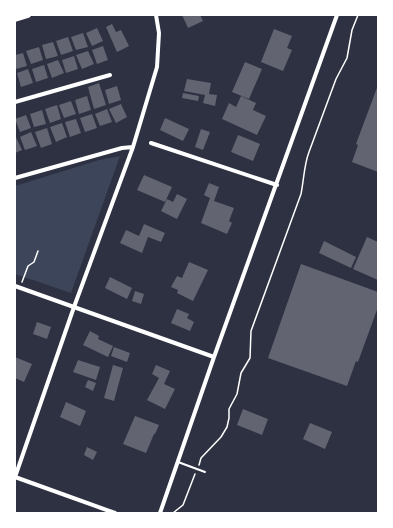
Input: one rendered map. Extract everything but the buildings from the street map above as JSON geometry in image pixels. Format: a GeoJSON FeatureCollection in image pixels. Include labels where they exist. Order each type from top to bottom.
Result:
{"type":"FeatureCollection","features":[{"type":"Feature","properties":{"kind":"street"},"geometry":{"type":"LineString","coordinates":[[15,19],[28,15]]}},
{"type":"Feature","properties":{"kind":"street"},"geometry":{"type":"LineString","coordinates":[[115,513],[15,477],[74,307],[133,147],[158,67],[159,33],[156,15]]}},
{"type":"Feature","properties":{"kind":"street"},"geometry":{"type":"LineString","coordinates":[[160,513],[214,357],[337,15]]}},
{"type":"Feature","properties":{"kind":"street"},"geometry":{"type":"LineString","coordinates":[[15,102],[110,74]]}},
{"type":"Feature","properties":{"kind":"street"},"geometry":{"type":"LineString","coordinates":[[151,143],[277,185]]}},
{"type":"Feature","properties":{"kind":"street"},"geometry":{"type":"LineString","coordinates":[[15,178],[122,148],[133,147]]}},
{"type":"Feature","properties":{"kind":"street"},"geometry":{"type":"LineString","coordinates":[[15,286],[214,357]]}},
{"type":"Feature","properties":{"kind":"lane"},"geometry":{"type":"LineString","coordinates":[[178,462],[204,472]]}},
{"type":"Feature","properties":{"kind":"path"},"geometry":{"type":"LineString","coordinates":[[173,513],[183,505],[201,458],[218,441],[227,426],[229,409],[237,394],[241,373],[250,358],[251,331],[301,194],[305,163],[336,79],[347,58],[352,30],[358,15]]}},
{"type":"Feature","properties":{"kind":"path"},"geometry":{"type":"LineString","coordinates":[[20,288],[28,266],[34,262],[38,251]]}},
{"type":"Feature","properties":{"kind":"shaded area"},"geometry":{"type":"Polygon","coordinates":[[[120,156],[71,293],[15,274],[15,186],[99,160],[120,156]]]}}]}
